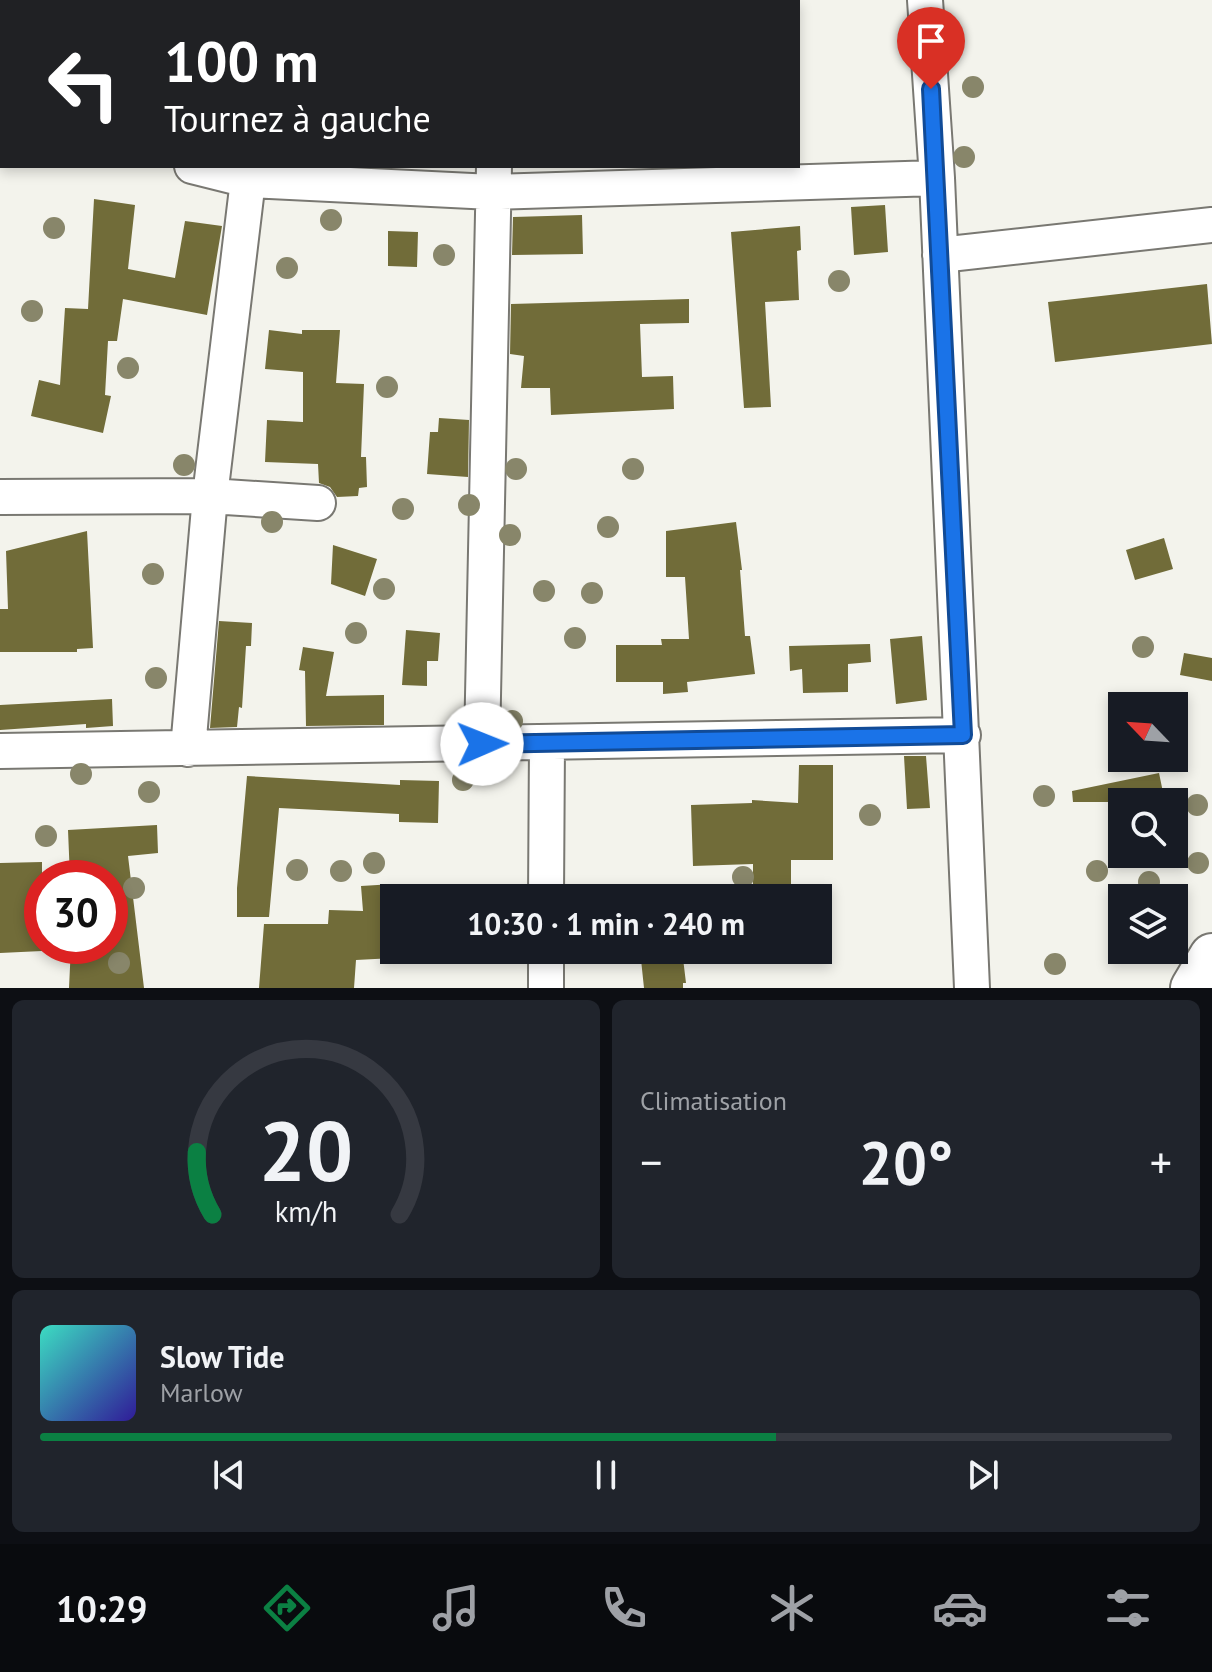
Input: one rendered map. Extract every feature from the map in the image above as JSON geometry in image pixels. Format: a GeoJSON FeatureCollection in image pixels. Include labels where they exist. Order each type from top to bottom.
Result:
{"type":"FeatureCollection","features":[{"type":"Feature","properties":{"kind":"highway"},"geometry":{"type":"LineString","coordinates":[[1193,988],[1212,956]]}},
{"type":"Feature","properties":{"kind":"street"},"geometry":{"type":"LineString","coordinates":[[925,0],[937,178],[972,988]]}},
{"type":"Feature","properties":{"kind":"street"},"geometry":{"type":"LineString","coordinates":[[200,168],[248,180],[937,178]]}},
{"type":"Feature","properties":{"kind":"street"},"geometry":{"type":"LineString","coordinates":[[482,744],[493,179]]}},
{"type":"Feature","properties":{"kind":"street"},"geometry":{"type":"LineString","coordinates":[[188,749],[210,496],[248,180]]}},
{"type":"Feature","properties":{"kind":"street"},"geometry":{"type":"LineString","coordinates":[[940,255],[1212,225]]}},
{"type":"Feature","properties":{"kind":"street"},"geometry":{"type":"LineString","coordinates":[[0,497],[210,496],[318,503]]}},
{"type":"Feature","properties":{"kind":"street"},"geometry":{"type":"LineString","coordinates":[[0,751],[963,735]]}},
{"type":"Feature","properties":{"kind":"street"},"geometry":{"type":"LineString","coordinates":[[546,884],[547,743]]}},
{"type":"Feature","properties":{"kind":"street"},"geometry":{"type":"LineString","coordinates":[[546,964],[546,988]]}},
{"type":"Feature","properties":{"kind":"building"},"geometry":{"type":"Polygon","coordinates":[[[94,199],[135,205],[128,269],[175,278],[185,221],[222,226],[207,315],[123,299],[117,341],[108,341],[105,395],[111,396],[103,433],[31,416],[39,380],[60,385],[65,308],[88,309],[94,199]]]}},
{"type":"Feature","properties":{"kind":"building"},"geometry":{"type":"Polygon","coordinates":[[[885,205],[888,252],[854,255],[851,207],[885,205]]]}},
{"type":"Feature","properties":{"kind":"building"},"geometry":{"type":"Polygon","coordinates":[[[582,215],[583,254],[512,255],[513,217],[582,215]]]}},
{"type":"Feature","properties":{"kind":"building"},"geometry":{"type":"Polygon","coordinates":[[[800,226],[801,250],[797,251],[799,300],[765,302],[771,407],[744,408],[731,232],[800,226]]]}},
{"type":"Feature","properties":{"kind":"building"},"geometry":{"type":"Polygon","coordinates":[[[388,231],[418,232],[417,267],[388,266],[388,231]]]}},
{"type":"Feature","properties":{"kind":"building"},"geometry":{"type":"Polygon","coordinates":[[[1207,284],[1212,344],[1055,362],[1048,302],[1207,284]]]}},
{"type":"Feature","properties":{"kind":"building"},"geometry":{"type":"Polygon","coordinates":[[[689,299],[689,323],[640,324],[642,377],[673,376],[674,409],[551,415],[550,388],[521,388],[524,356],[510,354],[511,304],[689,299]]]}},
{"type":"Feature","properties":{"kind":"building"},"geometry":{"type":"Polygon","coordinates":[[[269,330],[302,334],[302,330],[340,330],[336,383],[364,384],[361,457],[366,457],[367,487],[359,488],[358,496],[337,497],[330,487],[319,483],[318,464],[265,462],[267,420],[303,422],[303,372],[265,369],[269,330]]]}},
{"type":"Feature","properties":{"kind":"building"},"geometry":{"type":"Polygon","coordinates":[[[439,418],[469,420],[468,477],[427,474],[430,432],[438,432],[439,418]]]}},
{"type":"Feature","properties":{"kind":"building"},"geometry":{"type":"Polygon","coordinates":[[[736,522],[745,636],[750,636],[755,674],[687,682],[688,692],[663,694],[663,682],[616,682],[616,645],[662,645],[661,639],[689,639],[685,577],[666,577],[666,531],[736,522]]]}},
{"type":"Feature","properties":{"kind":"building"},"geometry":{"type":"Polygon","coordinates":[[[87,531],[93,648],[77,649],[77,652],[0,652],[0,609],[8,609],[6,551],[87,531]]]}},
{"type":"Feature","properties":{"kind":"building"},"geometry":{"type":"Polygon","coordinates":[[[1164,538],[1173,569],[1135,580],[1126,550],[1164,538]]]}},
{"type":"Feature","properties":{"kind":"building"},"geometry":{"type":"Polygon","coordinates":[[[333,545],[377,559],[365,596],[331,584],[333,545]]]}},
{"type":"Feature","properties":{"kind":"building"},"geometry":{"type":"Polygon","coordinates":[[[219,621],[252,623],[251,646],[246,646],[242,708],[239,707],[237,727],[210,728],[219,621]]]}},
{"type":"Feature","properties":{"kind":"building"},"geometry":{"type":"Polygon","coordinates":[[[406,630],[440,633],[438,661],[427,661],[427,686],[402,685],[406,630]]]}},
{"type":"Feature","properties":{"kind":"building"},"geometry":{"type":"Polygon","coordinates":[[[922,636],[927,700],[896,704],[890,639],[922,636]]]}},
{"type":"Feature","properties":{"kind":"building"},"geometry":{"type":"Polygon","coordinates":[[[870,644],[871,662],[848,664],[848,692],[803,693],[802,669],[790,671],[789,646],[870,644]]]}},
{"type":"Feature","properties":{"kind":"building"},"geometry":{"type":"Polygon","coordinates":[[[303,647],[334,652],[326,696],[384,695],[384,725],[306,726],[305,671],[299,670],[303,647]]]}},
{"type":"Feature","properties":{"kind":"building"},"geometry":{"type":"Polygon","coordinates":[[[1184,653],[1212,658],[1212,681],[1180,675],[1184,653]]]}},
{"type":"Feature","properties":{"kind":"building"},"geometry":{"type":"Polygon","coordinates":[[[112,699],[113,726],[86,728],[86,724],[0,730],[0,705],[112,699]]]}},
{"type":"Feature","properties":{"kind":"building"},"geometry":{"type":"Polygon","coordinates":[[[904,756],[926,756],[930,808],[907,809],[904,756]]]}},
{"type":"Feature","properties":{"kind":"building"},"geometry":{"type":"Polygon","coordinates":[[[799,765],[833,765],[833,860],[791,860],[791,884],[753,884],[753,864],[693,866],[691,805],[752,803],[752,800],[798,803],[799,765]]]}},
{"type":"Feature","properties":{"kind":"building"},"geometry":{"type":"Polygon","coordinates":[[[1159,773],[1162,788],[1108,788],[1108,802],[1073,802],[1072,791],[1159,773]]]}},
{"type":"Feature","properties":{"kind":"building"},"geometry":{"type":"Polygon","coordinates":[[[247,776],[400,785],[400,780],[439,781],[438,823],[399,822],[399,814],[279,808],[269,917],[237,917],[247,776]]]}},
{"type":"Feature","properties":{"kind":"building"},"geometry":{"type":"Polygon","coordinates":[[[157,825],[158,853],[128,856],[144,988],[69,988],[70,964],[128,964],[128,860],[69,860],[68,830],[157,825]]]}},
{"type":"Feature","properties":{"kind":"building"},"geometry":{"type":"Polygon","coordinates":[[[24,862],[24,952],[0,953],[0,863],[24,862]]]}},
{"type":"Feature","properties":{"kind":"building"},"geometry":{"type":"Polygon","coordinates":[[[380,885],[380,959],[356,960],[354,988],[259,988],[264,924],[328,924],[329,910],[363,911],[361,886],[380,885]]]}},
{"type":"Feature","properties":{"kind":"building"},"geometry":{"type":"Polygon","coordinates":[[[641,964],[684,964],[686,983],[683,983],[683,988],[644,988],[641,964]]]}},
{"type":"Feature","properties":{"kind":"route"},"geometry":{"type":"LineString","coordinates":[[482,744],[963,735],[931,89]]}}]}
